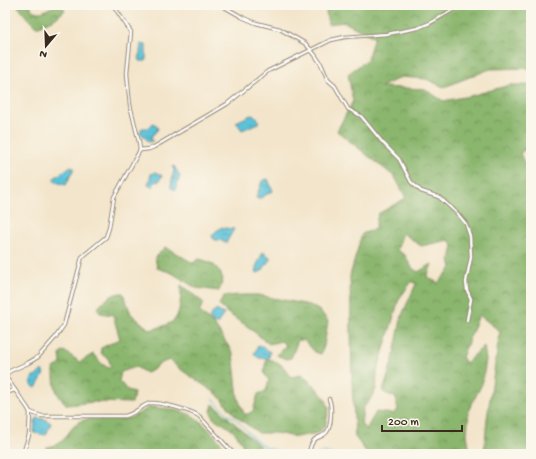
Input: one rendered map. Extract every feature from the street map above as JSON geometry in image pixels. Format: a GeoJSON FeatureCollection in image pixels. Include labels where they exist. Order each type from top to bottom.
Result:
{"type":"FeatureCollection","features":[{"type":"Feature","properties":{"kind":"street"},"geometry":{"type":"LineString","coordinates":[[113,5],[131,32],[127,73],[130,105],[140,150],[114,196],[109,228],[106,237],[82,257],[64,325],[55,338],[38,356],[28,363],[10,371],[5,376],[30,412],[41,416],[126,416],[151,403],[193,412],[199,416],[234,454]]}},
{"type":"Feature","properties":{"kind":"street"},"geometry":{"type":"LineString","coordinates":[[221,5],[229,11],[256,23],[287,32],[306,44],[312,50],[321,64],[328,80],[335,86],[348,109],[361,116],[382,143],[399,159],[411,182],[420,191],[440,197],[466,224],[470,236],[471,257],[466,282],[467,290],[471,299],[467,320]]}},
{"type":"Feature","properties":{"kind":"street"},"geometry":{"type":"LineString","coordinates":[[140,150],[154,147],[227,104],[268,71],[331,40],[345,37],[388,34],[418,28],[430,23],[461,5]]}},
{"type":"Feature","properties":{"kind":"street"},"geometry":{"type":"LineString","coordinates":[[5,394],[15,390]]}},
{"type":"Feature","properties":{"kind":"street"},"geometry":{"type":"LineString","coordinates":[[308,454],[312,442],[328,431],[331,411],[329,399]]}},
{"type":"Feature","properties":{"kind":"street"},"geometry":{"type":"LineString","coordinates":[[23,454],[29,435],[30,412]]}},
{"type":"Feature","properties":{"kind":"green space"},"geometry":{"type":"Polygon","coordinates":[[[17,5],[31,5],[31,9],[36,12],[44,11],[54,6],[63,7],[65,10],[56,18],[39,26],[35,26],[17,5]]]}},
{"type":"Feature","properties":{"kind":"green space"},"geometry":{"type":"Polygon","coordinates":[[[325,5],[531,5],[531,68],[490,69],[444,87],[426,79],[401,77],[381,87],[425,89],[443,101],[470,96],[510,85],[531,85],[531,146],[520,153],[524,163],[531,158],[531,222],[525,224],[531,230],[531,249],[528,248],[531,269],[531,454],[484,454],[487,419],[500,331],[479,315],[462,357],[466,363],[484,346],[486,360],[482,384],[469,409],[467,434],[470,454],[368,454],[355,437],[352,381],[350,276],[362,234],[375,229],[378,214],[406,198],[395,177],[337,131],[353,101],[348,74],[367,60],[374,37],[344,22],[328,24],[325,5]],[[403,233],[397,250],[405,255],[412,268],[418,272],[432,264],[427,277],[438,283],[452,267],[450,260],[453,246],[449,240],[421,246],[403,233]],[[412,281],[399,299],[377,372],[376,389],[370,400],[363,408],[361,424],[366,430],[376,412],[393,414],[398,410],[396,398],[383,392],[393,359],[402,315],[416,284],[412,281]]]}},
{"type":"Feature","properties":{"kind":"green space"},"geometry":{"type":"Polygon","coordinates":[[[165,247],[193,263],[199,259],[214,265],[223,279],[219,291],[196,288],[172,273],[157,268],[155,257],[165,247]]]}},
{"type":"Feature","properties":{"kind":"green space"},"geometry":{"type":"Polygon","coordinates":[[[181,285],[204,303],[199,311],[215,326],[233,353],[238,398],[244,414],[248,414],[253,411],[258,394],[266,391],[269,380],[264,373],[264,368],[267,359],[272,360],[281,365],[291,377],[302,375],[315,386],[326,400],[329,409],[325,426],[318,433],[296,437],[276,433],[259,433],[238,418],[217,394],[169,360],[157,365],[153,370],[146,373],[136,367],[121,372],[119,381],[126,389],[134,393],[132,403],[94,402],[67,405],[59,397],[54,379],[54,368],[61,364],[60,354],[64,351],[80,362],[93,354],[108,368],[111,366],[108,358],[103,356],[101,353],[101,348],[120,339],[113,315],[100,313],[98,308],[103,302],[112,296],[123,293],[131,314],[150,330],[167,325],[175,319],[180,305],[181,285]]]}},
{"type":"Feature","properties":{"kind":"green space"},"geometry":{"type":"Polygon","coordinates":[[[258,295],[309,305],[320,311],[328,321],[324,346],[321,354],[315,352],[304,340],[298,340],[291,358],[286,359],[277,355],[286,345],[281,341],[269,344],[247,326],[226,312],[219,305],[224,296],[258,295]]]}},
{"type":"Feature","properties":{"kind":"green space"},"geometry":{"type":"Polygon","coordinates":[[[213,404],[261,447],[259,451],[260,454],[246,454],[240,440],[234,432],[213,418],[211,411],[213,404]]]}},
{"type":"Feature","properties":{"kind":"green space"},"geometry":{"type":"Polygon","coordinates":[[[150,407],[178,411],[193,416],[208,428],[230,454],[43,454],[47,447],[63,440],[72,428],[81,421],[90,419],[125,419],[135,416],[150,407]]]}},
{"type":"Feature","properties":{"kind":"water"},"geometry":{"type":"Polygon","coordinates":[[[141,44],[146,45],[146,61],[139,61],[141,44]]]}},
{"type":"Feature","properties":{"kind":"water"},"geometry":{"type":"Polygon","coordinates":[[[251,115],[257,117],[259,123],[242,130],[236,122],[251,115]]]}},
{"type":"Feature","properties":{"kind":"water"},"geometry":{"type":"Polygon","coordinates":[[[153,123],[158,129],[151,137],[153,141],[149,142],[140,132],[142,128],[149,128],[153,123]]]}},
{"type":"Feature","properties":{"kind":"water"},"geometry":{"type":"Polygon","coordinates":[[[71,166],[74,168],[66,185],[56,182],[53,179],[71,166]]]}},
{"type":"Feature","properties":{"kind":"water"},"geometry":{"type":"Polygon","coordinates":[[[174,166],[180,176],[175,190],[171,188],[174,166]]]}},
{"type":"Feature","properties":{"kind":"water"},"geometry":{"type":"Polygon","coordinates":[[[155,172],[162,176],[158,182],[155,181],[152,187],[148,185],[151,174],[155,172]]]}},
{"type":"Feature","properties":{"kind":"water"},"geometry":{"type":"Polygon","coordinates":[[[268,179],[273,191],[260,198],[256,198],[262,181],[268,179]]]}},
{"type":"Feature","properties":{"kind":"water"},"geometry":{"type":"Polygon","coordinates":[[[222,227],[234,229],[226,243],[220,240],[214,240],[212,236],[222,227]]]}},
{"type":"Feature","properties":{"kind":"water"},"geometry":{"type":"Polygon","coordinates":[[[263,252],[270,257],[270,259],[262,271],[257,273],[256,267],[263,252]]]}},
{"type":"Feature","properties":{"kind":"water"},"geometry":{"type":"Polygon","coordinates":[[[215,310],[224,314],[217,324],[213,323],[209,318],[215,310]]]}},
{"type":"Feature","properties":{"kind":"water"},"geometry":{"type":"Polygon","coordinates":[[[258,346],[262,346],[270,352],[269,358],[257,357],[254,354],[258,346]]]}},
{"type":"Feature","properties":{"kind":"water"},"geometry":{"type":"Polygon","coordinates":[[[42,370],[44,374],[36,388],[30,384],[33,376],[36,376],[42,370]]]}},
{"type":"Feature","properties":{"kind":"water"},"geometry":{"type":"Polygon","coordinates":[[[37,418],[44,419],[51,423],[46,435],[34,433],[37,418]]]}},
{"type":"Feature","properties":{"kind":"waterway"},"geometry":{"type":"LineString","coordinates":[[212,398],[228,415],[235,418],[254,439],[265,447],[280,451],[283,454]]}},
{"type":"Feature","properties":{"kind":"waterway"},"geometry":{"type":"LineString","coordinates":[[317,454],[324,452],[331,454]]}}]}
